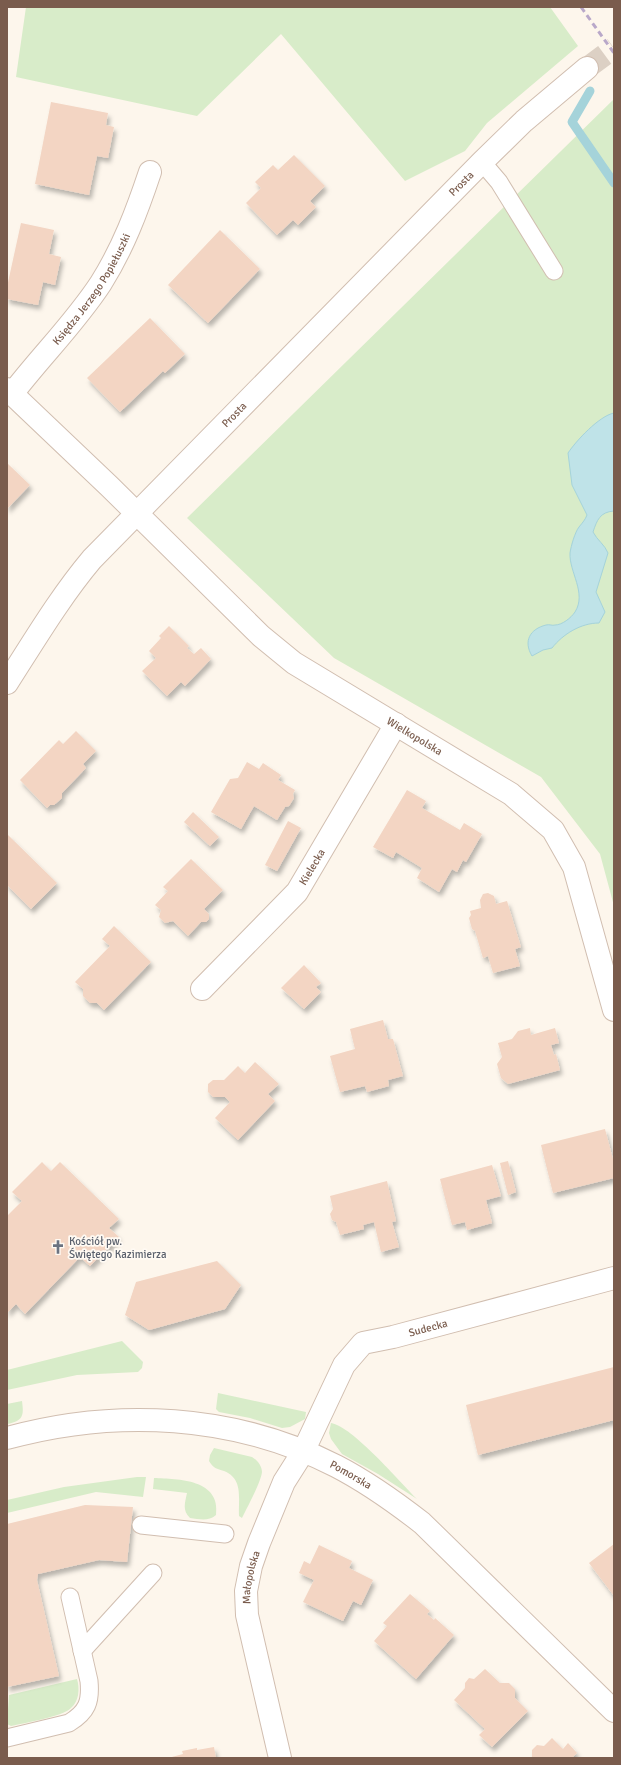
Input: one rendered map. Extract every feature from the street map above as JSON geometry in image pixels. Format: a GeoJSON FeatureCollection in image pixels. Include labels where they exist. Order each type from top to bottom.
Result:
{"type":"FeatureCollection","features":[{"type":"Feature","properties":{"kind":"street","name":"Prosta"},"geometry":{"type":"LineString","coordinates":[[7,684],[50,614],[92,558],[482,162],[524,121],[587,68]]}},
{"type":"Feature","properties":{"kind":"street","name":"Księdza Jerzego Popiełuszki"},"geometry":{"type":"LineString","coordinates":[[136,515],[109,486],[9,392],[54,345],[100,283],[132,224],[150,172]]}},
{"type":"Feature","properties":{"kind":"street","name":"Wielkopolska"},"geometry":{"type":"LineString","coordinates":[[136,515],[261,636],[294,663],[511,794],[552,830],[574,867],[614,1010]]}},
{"type":"Feature","properties":{"kind":"street","name":"Kielecka"},"geometry":{"type":"LineString","coordinates":[[202,989],[297,892],[396,724]]}},
{"type":"Feature","properties":{"kind":"street","name":"Sudecka"},"geometry":{"type":"LineString","coordinates":[[303,1452],[344,1366],[363,1343],[393,1338],[614,1278]]}},
{"type":"Feature","properties":{"kind":"street","name":"Pomorska"},"geometry":{"type":"LineString","coordinates":[[7,1438],[69,1424],[116,1419],[145,1419],[202,1424],[233,1430],[265,1438],[336,1466],[380,1492],[422,1523],[614,1711]]}},
{"type":"Feature","properties":{"kind":"street","name":"Małopolska"},"geometry":{"type":"LineString","coordinates":[[280,1758],[247,1615],[246,1591],[251,1566],[284,1482],[303,1452]]}},
{"type":"Feature","properties":{"kind":"lane"},"geometry":{"type":"LineString","coordinates":[[482,162],[499,182],[554,271]]}},
{"type":"Feature","properties":{"kind":"lane"},"geometry":{"type":"LineString","coordinates":[[141,1524],[226,1534]]}},
{"type":"Feature","properties":{"kind":"lane"},"geometry":{"type":"LineString","coordinates":[[82,1651],[153,1573]]}},
{"type":"Feature","properties":{"kind":"lane"},"geometry":{"type":"LineString","coordinates":[[7,1738],[69,1723],[78,1718],[86,1708],[90,1694],[70,1597]]}},
{"type":"Feature","properties":{"kind":"green space"},"geometry":{"type":"Polygon","coordinates":[[[26,7],[550,7],[578,46],[487,123],[465,151],[405,181],[281,34],[197,116],[16,77],[26,7]]]}},
{"type":"Feature","properties":{"kind":"green space"},"geometry":{"type":"Polygon","coordinates":[[[614,99],[614,906],[600,854],[541,777],[334,658],[187,518],[614,99]]]}},
{"type":"Feature","properties":{"kind":"green space"},"geometry":{"type":"Polygon","coordinates":[[[122,1341],[143,1362],[142,1368],[138,1372],[77,1375],[7,1390],[7,1370],[122,1341]]]}},
{"type":"Feature","properties":{"kind":"green space"},"geometry":{"type":"Polygon","coordinates":[[[218,1393],[306,1412],[305,1419],[290,1427],[282,1428],[250,1418],[219,1412],[216,1409],[218,1393]]]}},
{"type":"Feature","properties":{"kind":"green space"},"geometry":{"type":"Polygon","coordinates":[[[22,1401],[23,1410],[21,1417],[12,1423],[7,1424],[7,1404],[22,1401]]]}},
{"type":"Feature","properties":{"kind":"green space"},"geometry":{"type":"Polygon","coordinates":[[[331,1423],[340,1426],[363,1444],[417,1499],[378,1474],[342,1454],[331,1439],[329,1433],[331,1423]]]}},
{"type":"Feature","properties":{"kind":"green space"},"geometry":{"type":"Polygon","coordinates":[[[214,1448],[252,1457],[257,1461],[261,1468],[262,1472],[259,1482],[242,1518],[239,1516],[239,1490],[235,1479],[224,1471],[214,1467],[209,1461],[210,1455],[214,1448]]]}},
{"type":"Feature","properties":{"kind":"green space"},"geometry":{"type":"Polygon","coordinates":[[[146,1477],[143,1497],[96,1492],[7,1513],[7,1500],[64,1487],[146,1477]]]}},
{"type":"Feature","properties":{"kind":"green space"},"geometry":{"type":"Polygon","coordinates":[[[154,1478],[175,1479],[196,1483],[205,1488],[212,1494],[216,1503],[216,1515],[210,1519],[190,1518],[185,1509],[187,1493],[153,1489],[154,1478]]]}},
{"type":"Feature","properties":{"kind":"green space"},"geometry":{"type":"Polygon","coordinates":[[[77,1679],[79,1691],[76,1702],[71,1708],[51,1717],[11,1726],[7,1724],[9,1695],[77,1679]]]}},
{"type":"Feature","properties":{"kind":"water"},"geometry":{"type":"Polygon","coordinates":[[[614,413],[614,511],[605,513],[600,517],[593,532],[608,553],[596,592],[605,612],[599,623],[579,627],[561,638],[552,648],[543,650],[532,656],[529,651],[528,641],[532,633],[540,627],[546,625],[558,625],[569,619],[575,612],[578,605],[579,597],[577,582],[570,560],[570,553],[576,532],[587,515],[572,485],[568,453],[576,442],[595,424],[608,415],[614,413]]]}},
{"type":"Feature","properties":{"kind":"building"},"geometry":{"type":"Polygon","coordinates":[[[51,102],[108,113],[106,125],[114,127],[108,158],[97,156],[89,195],[35,184],[51,102]]]}},
{"type":"Feature","properties":{"kind":"building"},"geometry":{"type":"Polygon","coordinates":[[[294,155],[325,186],[310,201],[316,207],[298,225],[293,220],[277,235],[246,203],[261,188],[255,182],[273,165],[278,170],[294,155]]]}},
{"type":"Feature","properties":{"kind":"building"},"geometry":{"type":"Polygon","coordinates":[[[21,223],[54,230],[49,254],[61,257],[55,285],[43,282],[38,305],[7,299],[7,287],[21,223]]]}},
{"type":"Feature","properties":{"kind":"building"},"geometry":{"type":"Polygon","coordinates":[[[220,230],[260,269],[208,323],[168,285],[220,230]]]}},
{"type":"Feature","properties":{"kind":"building"},"geometry":{"type":"Polygon","coordinates":[[[150,318],[185,354],[165,373],[163,371],[120,412],[87,378],[150,318]]]}},
{"type":"Feature","properties":{"kind":"building"},"geometry":{"type":"Polygon","coordinates":[[[7,463],[30,485],[7,509],[7,463]]]}},
{"type":"Feature","properties":{"kind":"building"},"geometry":{"type":"Polygon","coordinates":[[[169,626],[189,646],[187,648],[194,654],[201,648],[211,659],[185,686],[181,682],[167,696],[142,671],[156,658],[149,651],[161,638],[159,636],[169,626]]]}},
{"type":"Feature","properties":{"kind":"building"},"geometry":{"type":"Polygon","coordinates":[[[76,731],[96,751],[83,764],[86,768],[62,793],[62,798],[54,805],[50,805],[47,808],[20,780],[59,740],[63,744],[76,731]]]}},
{"type":"Feature","properties":{"kind":"building"},"geometry":{"type":"Polygon","coordinates":[[[247,762],[259,769],[263,763],[281,775],[278,780],[295,790],[293,794],[294,798],[289,806],[285,807],[277,820],[254,806],[241,829],[211,812],[230,779],[238,778],[247,762]]]}},
{"type":"Feature","properties":{"kind":"building"},"geometry":{"type":"Polygon","coordinates":[[[407,790],[426,801],[422,808],[460,830],[464,823],[482,834],[466,862],[463,860],[457,872],[452,869],[439,892],[417,878],[422,868],[396,852],[393,858],[373,847],[407,790]]]}},
{"type":"Feature","properties":{"kind":"building"},"geometry":{"type":"Polygon","coordinates":[[[193,812],[219,837],[210,846],[184,822],[193,812]]]}},
{"type":"Feature","properties":{"kind":"building"},"geometry":{"type":"Polygon","coordinates":[[[288,821],[301,828],[277,871],[265,865],[288,821]]]}},
{"type":"Feature","properties":{"kind":"building"},"geometry":{"type":"Polygon","coordinates":[[[7,834],[57,883],[31,909],[7,885],[7,834]]]}},
{"type":"Feature","properties":{"kind":"building"},"geometry":{"type":"Polygon","coordinates":[[[191,859],[223,890],[204,909],[209,914],[209,919],[206,922],[201,922],[188,936],[173,921],[165,923],[159,917],[161,910],[155,905],[168,891],[163,887],[191,859]]]}},
{"type":"Feature","properties":{"kind":"building"},"geometry":{"type":"Polygon","coordinates":[[[488,893],[494,896],[496,904],[507,901],[521,947],[515,949],[520,966],[493,973],[488,956],[483,958],[475,931],[472,929],[469,918],[471,915],[470,911],[481,908],[480,900],[483,894],[488,893]]]}},
{"type":"Feature","properties":{"kind":"building"},"geometry":{"type":"Polygon","coordinates":[[[114,926],[151,962],[104,1010],[97,1003],[90,1003],[83,996],[83,989],[75,982],[110,946],[102,939],[114,926]]]}},
{"type":"Feature","properties":{"kind":"building"},"geometry":{"type":"Polygon","coordinates":[[[304,965],[321,983],[316,987],[321,992],[304,1009],[281,988],[304,965]]]}},
{"type":"Feature","properties":{"kind":"building"},"geometry":{"type":"Polygon","coordinates":[[[383,1020],[388,1039],[393,1039],[403,1076],[388,1080],[389,1086],[367,1092],[365,1086],[340,1092],[330,1056],[355,1049],[350,1029],[383,1020]]]}},
{"type":"Feature","properties":{"kind":"building"},"geometry":{"type":"Polygon","coordinates":[[[530,1028],[531,1035],[555,1028],[559,1043],[551,1045],[554,1055],[556,1054],[560,1070],[508,1084],[501,1078],[497,1064],[502,1057],[498,1043],[512,1039],[518,1031],[530,1028]]]}},
{"type":"Feature","properties":{"kind":"building"},"geometry":{"type":"Polygon","coordinates":[[[255,1062],[279,1084],[268,1094],[275,1101],[238,1140],[215,1118],[230,1102],[225,1097],[213,1097],[208,1092],[208,1084],[213,1080],[224,1080],[238,1066],[245,1073],[255,1062]]]}},
{"type":"Feature","properties":{"kind":"building"},"geometry":{"type":"Polygon","coordinates":[[[605,1129],[614,1163],[614,1178],[553,1193],[541,1145],[605,1129]]]}},
{"type":"Feature","properties":{"kind":"building"},"geometry":{"type":"Polygon","coordinates":[[[508,1161],[516,1192],[508,1195],[500,1163],[508,1161]]]}},
{"type":"Feature","properties":{"kind":"building","name":"Kościół pw. Świętego Kazimierza"},"geometry":{"type":"Polygon","coordinates":[[[42,1162],[51,1171],[60,1162],[119,1219],[109,1228],[119,1237],[90,1266],[80,1257],[25,1314],[16,1304],[7,1313],[7,1216],[22,1201],[12,1192],[42,1162]]]}},
{"type":"Feature","properties":{"kind":"building"},"geometry":{"type":"Polygon","coordinates":[[[492,1165],[501,1196],[486,1200],[492,1223],[467,1230],[465,1222],[452,1225],[440,1179],[492,1165]]]}},
{"type":"Feature","properties":{"kind":"building"},"geometry":{"type":"Polygon","coordinates":[[[387,1181],[396,1221],[392,1222],[399,1247],[381,1252],[374,1222],[363,1225],[364,1229],[340,1235],[336,1222],[332,1220],[330,1214],[333,1209],[330,1196],[387,1181]]]}},
{"type":"Feature","properties":{"kind":"building"},"geometry":{"type":"Polygon","coordinates":[[[217,1261],[241,1285],[225,1309],[149,1330],[125,1315],[136,1282],[217,1261]]]}},
{"type":"Feature","properties":{"kind":"building"},"geometry":{"type":"Polygon","coordinates":[[[614,1367],[614,1420],[478,1455],[466,1405],[614,1367]]]}},
{"type":"Feature","properties":{"kind":"building"},"geometry":{"type":"Polygon","coordinates":[[[85,1505],[133,1507],[127,1562],[99,1560],[38,1574],[37,1580],[59,1676],[7,1687],[7,1524],[85,1505]]]}},
{"type":"Feature","properties":{"kind":"building"},"geometry":{"type":"Polygon","coordinates":[[[614,1544],[614,1596],[589,1563],[614,1544]]]}},
{"type":"Feature","properties":{"kind":"building"},"geometry":{"type":"Polygon","coordinates":[[[319,1545],[352,1561],[349,1568],[373,1580],[361,1605],[353,1601],[343,1621],[303,1602],[314,1580],[299,1573],[304,1561],[310,1564],[319,1545]]]}},
{"type":"Feature","properties":{"kind":"building"},"geometry":{"type":"Polygon","coordinates":[[[410,1594],[430,1611],[427,1614],[434,1620],[435,1618],[454,1635],[416,1679],[374,1641],[387,1626],[383,1623],[410,1594]]]}},
{"type":"Feature","properties":{"kind":"building"},"geometry":{"type":"Polygon","coordinates":[[[485,1669],[500,1683],[509,1683],[515,1689],[515,1698],[528,1711],[492,1747],[479,1735],[485,1729],[454,1700],[465,1688],[465,1683],[469,1678],[474,1679],[485,1669]]]}},
{"type":"Feature","properties":{"kind":"building"},"geometry":{"type":"Polygon","coordinates":[[[552,1738],[563,1749],[568,1743],[577,1753],[572,1758],[532,1758],[532,1750],[537,1745],[544,1746],[552,1738]]]}},
{"type":"Feature","properties":{"kind":"building"},"geometry":{"type":"Polygon","coordinates":[[[214,1747],[216,1758],[168,1758],[183,1754],[182,1751],[214,1747]]]}},
{"type":"Feature","properties":{"kind":"waterway"},"geometry":{"type":"LineString","coordinates":[[590,91],[572,122],[614,183]]}},
{"type":"Feature","properties":{"kind":"tunnel"},"geometry":{"type":"LineString","coordinates":[[587,68],[614,48]]}},
{"type":"Feature","properties":{"kind":"railway"},"geometry":{"type":"LineString","coordinates":[[581,7],[614,53]]}},
{"type":"Feature","properties":{"kind":"place","name":"Kościół pw. Świętego Kazimierza"},"geometry":{"type":"Point","coordinates":[58,1247]}}]}
